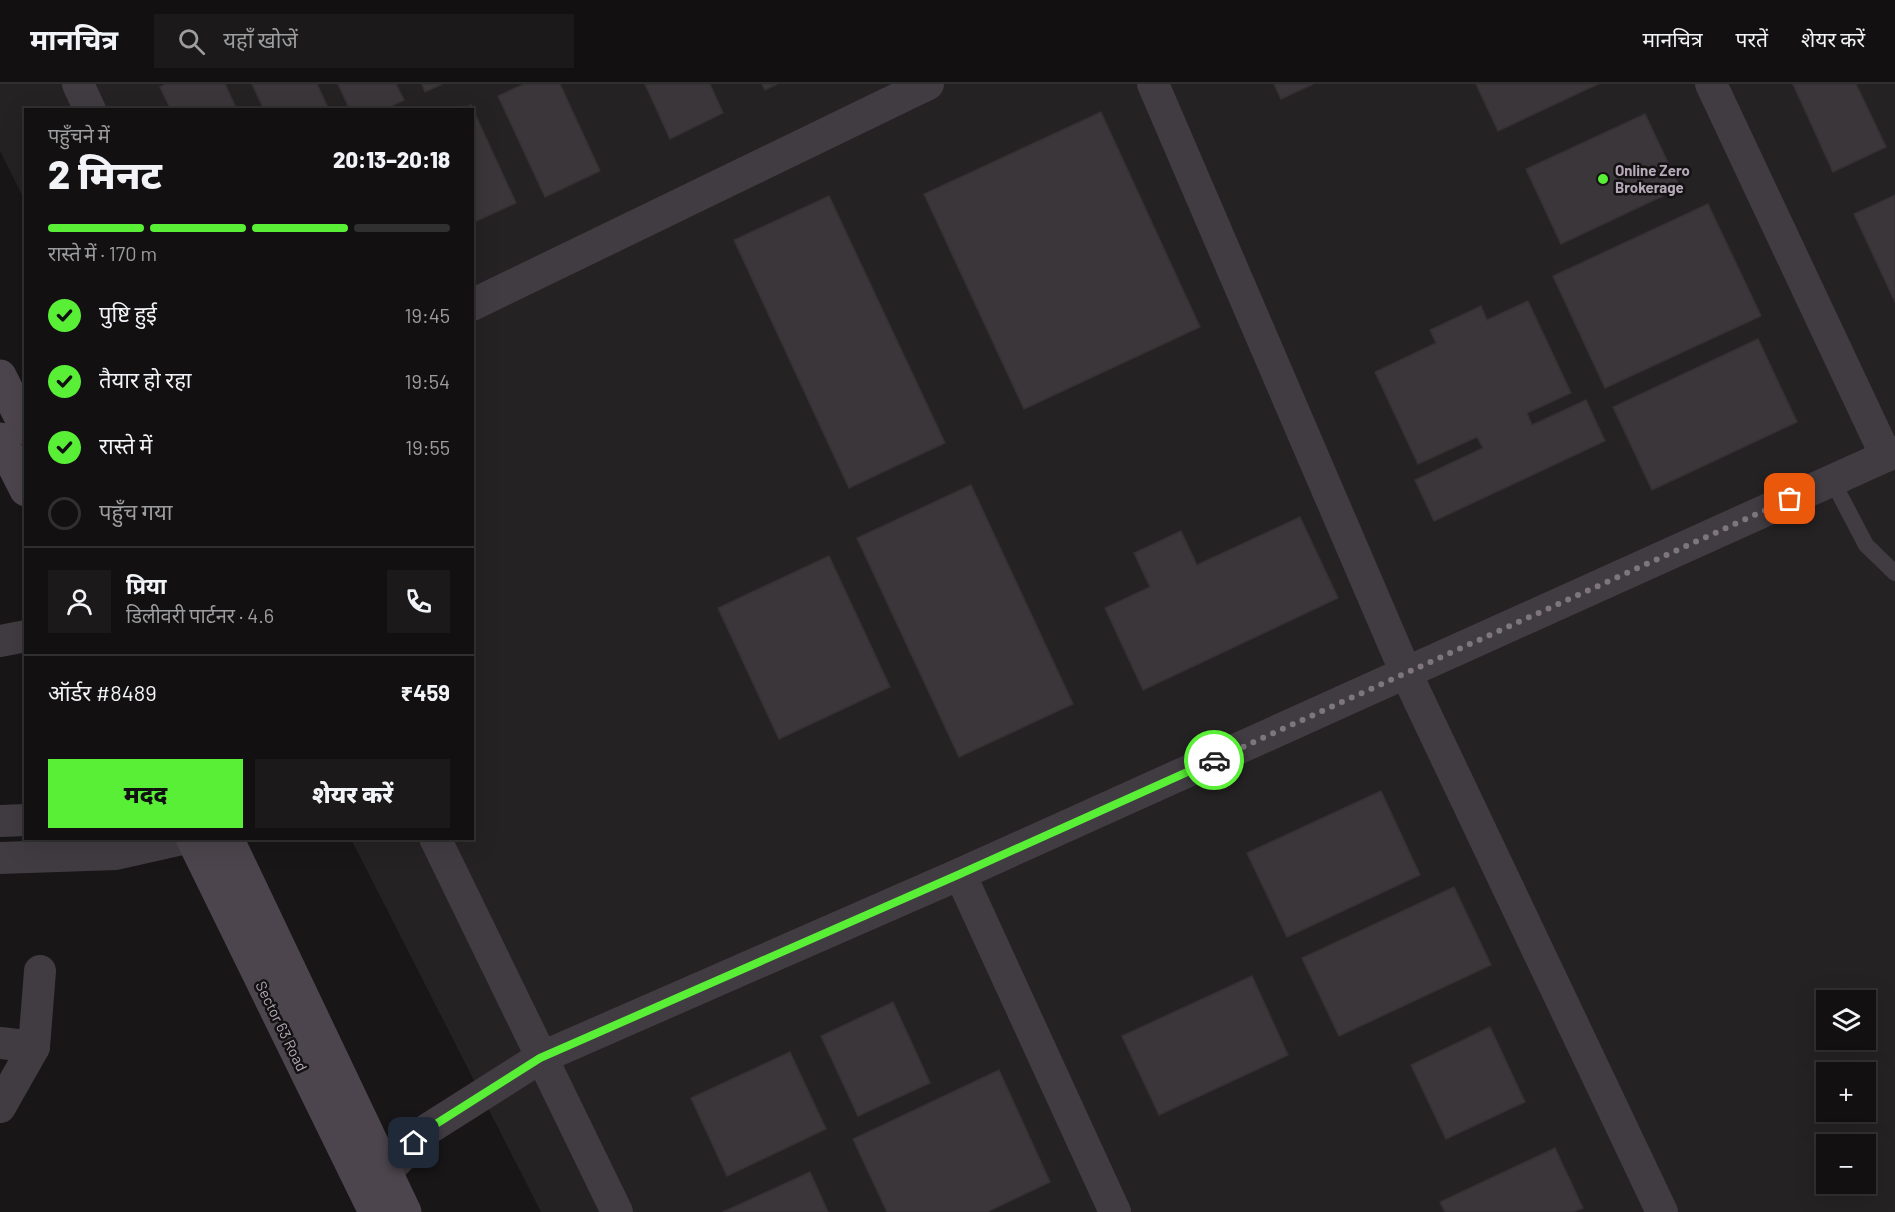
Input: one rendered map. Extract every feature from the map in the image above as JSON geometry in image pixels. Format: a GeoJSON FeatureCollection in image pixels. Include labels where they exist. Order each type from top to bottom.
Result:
{"type":"FeatureCollection","features":[{"type":"Feature","properties":{"kind":"street"},"geometry":{"type":"LineString","coordinates":[[78,84],[89,108]]}},
{"type":"Feature","properties":{"kind":"street"},"geometry":{"type":"LineString","coordinates":[[474,304],[928,84]]}},
{"type":"Feature","properties":{"kind":"street"},"geometry":{"type":"LineString","coordinates":[[1153,84],[1406,673],[1662,1212]]}},
{"type":"Feature","properties":{"kind":"street"},"geometry":{"type":"LineString","coordinates":[[386,1172],[428,1129],[540,1058],[960,874],[1891,454],[1711,84]]}},
{"type":"Feature","properties":{"kind":"street"},"geometry":{"type":"LineString","coordinates":[[0,376],[24,424]]}},
{"type":"Feature","properties":{"kind":"street"},"geometry":{"type":"LineString","coordinates":[[0,439],[24,486]]}},
{"type":"Feature","properties":{"kind":"street"},"geometry":{"type":"LineString","coordinates":[[0,641],[24,636]]}},
{"type":"Feature","properties":{"kind":"street"},"geometry":{"type":"LineString","coordinates":[[0,821],[24,820]]}},
{"type":"Feature","properties":{"kind":"street"},"geometry":{"type":"LineString","coordinates":[[0,858],[116,854],[180,840]]}},
{"type":"Feature","properties":{"kind":"street","name":"Sector 63 Road"},"geometry":{"type":"LineString","coordinates":[[190,840],[370,1209]]}},
{"type":"Feature","properties":{"kind":"street","name":"Sector 63 Road"},"geometry":{"type":"LineString","coordinates":[[228,840],[405,1212]]}},
{"type":"Feature","properties":{"kind":"street"},"geometry":{"type":"LineString","coordinates":[[436,840],[540,1058],[617,1212]]}},
{"type":"Feature","properties":{"kind":"street"},"geometry":{"type":"LineString","coordinates":[[960,874],[1115,1212]]}},
{"type":"Feature","properties":{"kind":"street"},"geometry":{"type":"LineString","coordinates":[[0,1107],[34,1047],[40,971]]}},
{"type":"Feature","properties":{"kind":"street"},"geometry":{"type":"LineString","coordinates":[[0,1043],[34,1047]]}},
{"type":"Feature","properties":{"kind":"lane"},"geometry":{"type":"LineString","coordinates":[[1832,480],[1866,545],[1895,573]]}},
{"type":"Feature","properties":{"kind":"shaded area"},"geometry":{"type":"Polygon","coordinates":[[[0,84],[1895,84],[1895,1212],[541,1212],[352,840],[474,840],[474,108],[24,108],[24,199],[0,151],[0,84]]]}},
{"type":"Feature","properties":{"kind":"building"},"geometry":{"type":"Polygon","coordinates":[[[165,84],[225,84],[236,108],[170,108],[160,87],[165,84]]]}},
{"type":"Feature","properties":{"kind":"building"},"geometry":{"type":"Polygon","coordinates":[[[252,84],[317,84],[328,108],[263,108],[252,84]]]}},
{"type":"Feature","properties":{"kind":"building"},"geometry":{"type":"Polygon","coordinates":[[[338,84],[396,84],[404,100],[388,108],[349,108],[338,84]]]}},
{"type":"Feature","properties":{"kind":"building"},"geometry":{"type":"Polygon","coordinates":[[[422,84],[442,84],[425,92],[422,84]]]}},
{"type":"Feature","properties":{"kind":"building"},"geometry":{"type":"Polygon","coordinates":[[[524,84],[560,84],[600,171],[545,197],[498,96],[524,84]]]}},
{"type":"Feature","properties":{"kind":"building"},"geometry":{"type":"Polygon","coordinates":[[[645,84],[710,84],[723,113],[670,139],[645,84]]]}},
{"type":"Feature","properties":{"kind":"building"},"geometry":{"type":"Polygon","coordinates":[[[762,84],[777,84],[765,90],[762,84]]]}},
{"type":"Feature","properties":{"kind":"building"},"geometry":{"type":"Polygon","coordinates":[[[1274,84],[1313,84],[1281,99],[1274,84]]]}},
{"type":"Feature","properties":{"kind":"building"},"geometry":{"type":"Polygon","coordinates":[[[1476,84],[1598,84],[1498,131],[1476,84]]]}},
{"type":"Feature","properties":{"kind":"building"},"geometry":{"type":"Polygon","coordinates":[[[1793,84],[1856,84],[1886,147],[1833,172],[1793,84]]]}},
{"type":"Feature","properties":{"kind":"building"},"geometry":{"type":"Polygon","coordinates":[[[474,112],[516,203],[474,222],[474,112]]]}},
{"type":"Feature","properties":{"kind":"building"},"geometry":{"type":"Polygon","coordinates":[[[1101,112],[1200,327],[1024,409],[924,194],[1101,112]]]}},
{"type":"Feature","properties":{"kind":"building","name":"Online Zero Brokerage"},"geometry":{"type":"Polygon","coordinates":[[[1645,114],[1680,188],[1561,244],[1526,169],[1645,114]]]}},
{"type":"Feature","properties":{"kind":"building"},"geometry":{"type":"Polygon","coordinates":[[[1895,195],[1895,302],[1854,214],[1895,195]]]}},
{"type":"Feature","properties":{"kind":"building"},"geometry":{"type":"Polygon","coordinates":[[[829,196],[945,443],[849,488],[734,240],[829,196]]]}},
{"type":"Feature","properties":{"kind":"building"},"geometry":{"type":"Polygon","coordinates":[[[1708,204],[1761,316],[1605,388],[1553,276],[1708,204]]]}},
{"type":"Feature","properties":{"kind":"building"},"geometry":{"type":"Polygon","coordinates":[[[1528,301],[1571,393],[1527,413],[1532,425],[1586,400],[1605,441],[1434,521],[1415,480],[1483,448],[1477,437],[1418,464],[1375,372],[1436,343],[1430,330],[1481,306],[1487,320],[1528,301]]]}},
{"type":"Feature","properties":{"kind":"building"},"geometry":{"type":"Polygon","coordinates":[[[1758,339],[1797,422],[1652,490],[1613,407],[1758,339]]]}},
{"type":"Feature","properties":{"kind":"building"},"geometry":{"type":"Polygon","coordinates":[[[971,485],[1073,704],[959,757],[857,538],[971,485]]]}},
{"type":"Feature","properties":{"kind":"building"},"geometry":{"type":"Polygon","coordinates":[[[1300,517],[1338,598],[1143,690],[1105,608],[1150,587],[1134,553],[1181,531],[1197,565],[1300,517]]]}},
{"type":"Feature","properties":{"kind":"building"},"geometry":{"type":"Polygon","coordinates":[[[829,556],[890,687],[779,739],[718,608],[829,556]]]}},
{"type":"Feature","properties":{"kind":"building"},"geometry":{"type":"Polygon","coordinates":[[[1381,791],[1420,875],[1287,937],[1247,853],[1381,791]]]}},
{"type":"Feature","properties":{"kind":"building"},"geometry":{"type":"Polygon","coordinates":[[[1454,887],[1491,965],[1339,1036],[1302,958],[1454,887]]]}},
{"type":"Feature","properties":{"kind":"building"},"geometry":{"type":"Polygon","coordinates":[[[1252,976],[1288,1055],[1159,1115],[1122,1036],[1252,976]]]}},
{"type":"Feature","properties":{"kind":"building"},"geometry":{"type":"Polygon","coordinates":[[[893,1002],[930,1083],[858,1116],[821,1036],[893,1002]]]}},
{"type":"Feature","properties":{"kind":"building"},"geometry":{"type":"Polygon","coordinates":[[[1490,1027],[1525,1102],[1446,1139],[1411,1065],[1490,1027]]]}},
{"type":"Feature","properties":{"kind":"building"},"geometry":{"type":"Polygon","coordinates":[[[790,1052],[826,1129],[727,1176],[691,1098],[790,1052]]]}},
{"type":"Feature","properties":{"kind":"building"},"geometry":{"type":"Polygon","coordinates":[[[999,1070],[1050,1182],[987,1212],[887,1212],[853,1139],[999,1070]]]}},
{"type":"Feature","properties":{"kind":"building"},"geometry":{"type":"Polygon","coordinates":[[[1555,1148],[1583,1208],[1573,1212],[1445,1212],[1440,1202],[1555,1148]]]}},
{"type":"Feature","properties":{"kind":"building"},"geometry":{"type":"Polygon","coordinates":[[[810,1172],[828,1212],[723,1212],[810,1172]]]}},
{"type":"Feature","properties":{"kind":"way so far"},"geometry":{"type":"LineString","coordinates":[[1214,760],[1790,499]]}},
{"type":"Feature","properties":{"kind":"place","name":"Online Zero Brokerage"},"geometry":{"type":"Point","coordinates":[1603,179]}},
{"type":"Feature","properties":{"kind":"route"},"geometry":{"type":"LineString","coordinates":[[414,1143],[428,1129],[540,1058],[1214,760]]}}]}
